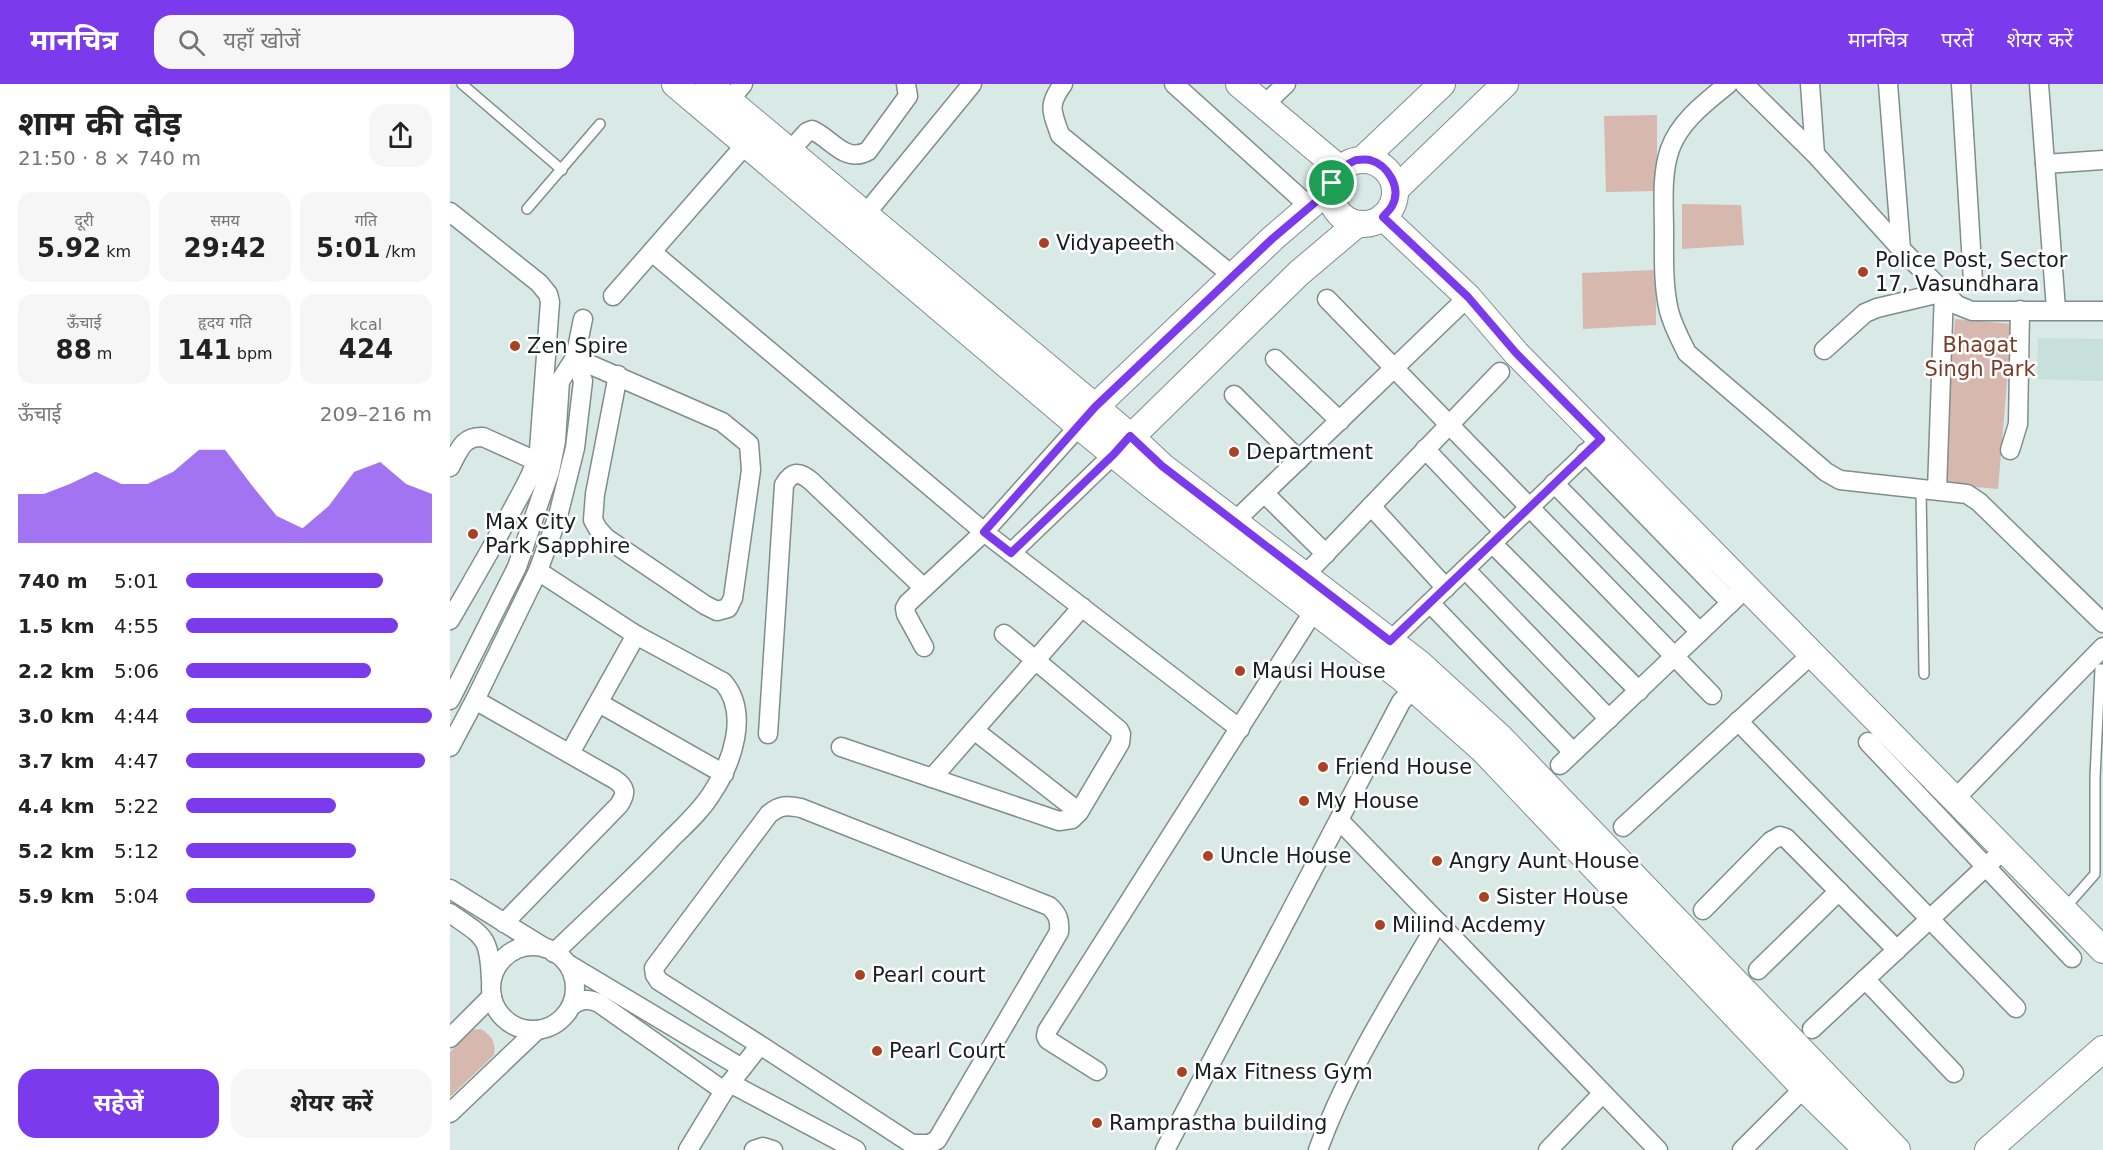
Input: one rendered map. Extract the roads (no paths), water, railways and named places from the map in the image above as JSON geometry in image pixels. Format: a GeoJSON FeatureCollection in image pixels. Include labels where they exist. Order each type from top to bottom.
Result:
{"type":"FeatureCollection","features":[{"type":"Feature","properties":{"kind":"street"},"geometry":{"type":"LineString","coordinates":[[675,84],[753,136],[1122,445],[1162,466],[1305,575],[1320,601],[1390,641],[1483,750],[1812,1080],[1897,1150]]}},
{"type":"Feature","properties":{"kind":"street"},"geometry":{"type":"LineString","coordinates":[[709,84],[736,93],[753,136],[789,152],[857,223]]}},
{"type":"Feature","properties":{"kind":"street"},"geometry":{"type":"LineString","coordinates":[[789,152],[807,132],[812,130],[851,156],[860,156],[868,151],[908,96],[906,84]]}},
{"type":"Feature","properties":{"kind":"street"},"geometry":{"type":"LineString","coordinates":[[857,223],[972,84]]}},
{"type":"Feature","properties":{"kind":"street"},"geometry":{"type":"LineString","coordinates":[[1063,84],[1053,98],[1051,110],[1060,135],[1233,276]]}},
{"type":"Feature","properties":{"kind":"street"},"geometry":{"type":"LineString","coordinates":[[1174,84],[1310,207]]}},
{"type":"Feature","properties":{"kind":"street"},"geometry":{"type":"LineString","coordinates":[[1239,84],[1344,173]]}},
{"type":"Feature","properties":{"kind":"street"},"geometry":{"type":"LineString","coordinates":[[1264,105],[1286,84]]}},
{"type":"Feature","properties":{"kind":"street"},"geometry":{"type":"LineString","coordinates":[[1395,190],[1505,84]]}},
{"type":"Feature","properties":{"kind":"street"},"geometry":{"type":"LineString","coordinates":[[1728,84],[1695,112],[1681,129],[1670,149],[1664,181],[1664,272],[1668,308],[1678,337],[1687,353],[1826,472],[1840,480],[1967,494],[1979,502],[2103,623]]}},
{"type":"Feature","properties":{"kind":"street"},"geometry":{"type":"LineString","coordinates":[[1744,84],[1815,154],[1957,305],[1972,311],[2056,309],[2103,311]]}},
{"type":"Feature","properties":{"kind":"street"},"geometry":{"type":"LineString","coordinates":[[1810,84],[1815,154]]}},
{"type":"Feature","properties":{"kind":"street"},"geometry":{"type":"LineString","coordinates":[[1888,84],[1902,249]]}},
{"type":"Feature","properties":{"kind":"street"},"geometry":{"type":"LineString","coordinates":[[1961,84],[1973,281]]}},
{"type":"Feature","properties":{"kind":"street"},"geometry":{"type":"LineString","coordinates":[[2039,84],[2056,309]]}},
{"type":"Feature","properties":{"kind":"street"},"geometry":{"type":"LineString","coordinates":[[924,647],[905,608],[984,532],[1087,417],[1233,276],[1310,207],[1433,87]]}},
{"type":"Feature","properties":{"kind":"street"},"geometry":{"type":"LineString","coordinates":[[613,296],[753,136]]}},
{"type":"Feature","properties":{"kind":"street"},"geometry":{"type":"LineString","coordinates":[[1369,160],[1382,166],[1391,175],[1395,190],[1393,204],[1383,217],[1369,224],[1357,224],[1340,215],[1331,199],[1344,173],[1369,160]]}},
{"type":"Feature","properties":{"kind":"street"},"geometry":{"type":"LineString","coordinates":[[2045,165],[2103,160]]}},
{"type":"Feature","properties":{"kind":"street"},"geometry":{"type":"LineString","coordinates":[[450,212],[539,283],[548,294],[550,302],[539,450],[544,464],[517,567],[450,700]]}},
{"type":"Feature","properties":{"kind":"street"},"geometry":{"type":"LineString","coordinates":[[1383,217],[1468,297],[1593,446],[1735,598],[1609,720],[1566,758],[1430,603]]}},
{"type":"Feature","properties":{"kind":"street"},"geometry":{"type":"LineString","coordinates":[[1011,553],[1299,273],[1357,224]]}},
{"type":"Feature","properties":{"kind":"street"},"geometry":{"type":"LineString","coordinates":[[652,252],[984,532],[1240,729]]}},
{"type":"Feature","properties":{"kind":"street"},"geometry":{"type":"LineString","coordinates":[[1929,490],[1944,292]]}},
{"type":"Feature","properties":{"kind":"street"},"geometry":{"type":"LineString","coordinates":[[1824,350],[1865,313],[1944,292]]}},
{"type":"Feature","properties":{"kind":"street"},"geometry":{"type":"LineString","coordinates":[[1235,521],[1468,297]]}},
{"type":"Feature","properties":{"kind":"street"},"geometry":{"type":"LineString","coordinates":[[1327,299],[1712,695]]}},
{"type":"Feature","properties":{"kind":"street"},"geometry":{"type":"LineString","coordinates":[[2010,450],[2018,423],[2020,310]]}},
{"type":"Feature","properties":{"kind":"street"},"geometry":{"type":"LineString","coordinates":[[450,620],[556,441],[560,381],[575,358],[583,319]]}},
{"type":"Feature","properties":{"kind":"street"},"geometry":{"type":"LineString","coordinates":[[575,358],[618,375],[722,422],[749,444],[751,470],[733,598],[728,608],[717,611],[705,606],[606,538],[597,529],[593,520],[595,494],[618,375]]}},
{"type":"Feature","properties":{"kind":"street"},"geometry":{"type":"LineString","coordinates":[[451,741],[475,700],[538,571],[558,516],[575,448],[583,381],[575,358]]}},
{"type":"Feature","properties":{"kind":"street"},"geometry":{"type":"LineString","coordinates":[[1275,359],[1340,421]]}},
{"type":"Feature","properties":{"kind":"street"},"geometry":{"type":"LineString","coordinates":[[1305,575],[1500,372]]}},
{"type":"Feature","properties":{"kind":"street"},"geometry":{"type":"LineString","coordinates":[[1234,395],[1299,460]]}},
{"type":"Feature","properties":{"kind":"street"},"geometry":{"type":"LineString","coordinates":[[450,467],[468,439],[483,437],[568,476]]}},
{"type":"Feature","properties":{"kind":"street"},"geometry":{"type":"LineString","coordinates":[[1122,445],[1150,484],[1320,601],[1421,680]]}},
{"type":"Feature","properties":{"kind":"street"},"geometry":{"type":"LineString","coordinates":[[1390,641],[1593,446]]}},
{"type":"Feature","properties":{"kind":"street"},"geometry":{"type":"LineString","coordinates":[[1593,446],[1812,654],[1955,799],[1995,858],[2072,958]]}},
{"type":"Feature","properties":{"kind":"street"},"geometry":{"type":"LineString","coordinates":[[1425,449],[1498,537],[1639,691]]}},
{"type":"Feature","properties":{"kind":"street"},"geometry":{"type":"LineString","coordinates":[[768,734],[784,485],[792,474],[796,472],[803,474],[924,588]]}},
{"type":"Feature","properties":{"kind":"street"},"geometry":{"type":"LineString","coordinates":[[1554,483],[1700,632]]}},
{"type":"Feature","properties":{"kind":"street"},"geometry":{"type":"LineString","coordinates":[[1264,493],[1326,554]]}},
{"type":"Feature","properties":{"kind":"street"},"geometry":{"type":"LineString","coordinates":[[1371,506],[1446,588]]}},
{"type":"Feature","properties":{"kind":"street"},"geometry":{"type":"LineString","coordinates":[[1465,569],[1609,720]]}},
{"type":"Feature","properties":{"kind":"street"},"geometry":{"type":"LineString","coordinates":[[538,571],[636,636],[723,682],[736,703],[735,742],[724,774],[711,795],[675,835],[556,955]]}},
{"type":"Feature","properties":{"kind":"street"},"geometry":{"type":"LineString","coordinates":[[1097,1071],[1048,1040],[1047,1031],[1320,601]]}},
{"type":"Feature","properties":{"kind":"street"},"geometry":{"type":"LineString","coordinates":[[932,778],[1082,607]]}},
{"type":"Feature","properties":{"kind":"street"},"geometry":{"type":"LineString","coordinates":[[841,747],[1059,821],[1072,819],[1079,812],[1120,743],[1121,734],[1004,634]]}},
{"type":"Feature","properties":{"kind":"street"},"geometry":{"type":"LineString","coordinates":[[570,753],[636,636]]}},
{"type":"Feature","properties":{"kind":"street"},"geometry":{"type":"LineString","coordinates":[[1955,799],[2103,647]]}},
{"type":"Feature","properties":{"kind":"street"},"geometry":{"type":"LineString","coordinates":[[1623,827],[1812,654]]}},
{"type":"Feature","properties":{"kind":"street"},"geometry":{"type":"LineString","coordinates":[[1165,1150],[1401,702],[1421,680]]}},
{"type":"Feature","properties":{"kind":"street"},"geometry":{"type":"LineString","coordinates":[[475,700],[570,753],[623,785],[626,791],[624,797],[504,923]]}},
{"type":"Feature","properties":{"kind":"street"},"geometry":{"type":"LineString","coordinates":[[599,703],[724,774]]}},
{"type":"Feature","properties":{"kind":"street"},"geometry":{"type":"LineString","coordinates":[[1738,721],[2016,1008]]}},
{"type":"Feature","properties":{"kind":"street"},"geometry":{"type":"LineString","coordinates":[[974,730],[1079,812]]}},
{"type":"Feature","properties":{"kind":"street"},"geometry":{"type":"LineString","coordinates":[[1868,742],[1995,858],[2064,910],[2103,950]]}},
{"type":"Feature","properties":{"kind":"street"},"geometry":{"type":"LineString","coordinates":[[787,805],[801,808],[1049,906],[1056,912],[1060,921],[1059,932],[937,1140],[929,1144],[912,1144],[760,1045],[659,981],[654,968],[769,814],[777,808],[787,805]]}},
{"type":"Feature","properties":{"kind":"street"},"geometry":{"type":"LineString","coordinates":[[1339,820],[1658,1150]]}},
{"type":"Feature","properties":{"kind":"street"},"geometry":{"type":"LineString","coordinates":[[1703,910],[1771,842],[1780,836],[1786,838],[1897,950]]}},
{"type":"Feature","properties":{"kind":"street"},"geometry":{"type":"LineString","coordinates":[[1812,1029],[1995,858]]}},
{"type":"Feature","properties":{"kind":"street"},"geometry":{"type":"LineString","coordinates":[[450,889],[742,1068]]}},
{"type":"Feature","properties":{"kind":"street"},"geometry":{"type":"LineString","coordinates":[[1758,970],[1839,891]]}},
{"type":"Feature","properties":{"kind":"street"},"geometry":{"type":"LineString","coordinates":[[450,913],[483,937],[488,947],[492,989],[494,1005],[505,1020],[513,1026],[526,1030],[548,1027],[564,1016],[575,995],[573,976],[556,955],[534,946],[521,948],[500,963],[492,989],[450,1038]]}},
{"type":"Feature","properties":{"kind":"street"},"geometry":{"type":"LineString","coordinates":[[1318,1150],[1361,1056],[1438,922]]}},
{"type":"Feature","properties":{"kind":"street"},"geometry":{"type":"LineString","coordinates":[[1865,980],[1954,1072]]}},
{"type":"Feature","properties":{"kind":"street"},"geometry":{"type":"LineString","coordinates":[[571,1006],[591,999],[599,1003],[727,1087],[856,1150]]}},
{"type":"Feature","properties":{"kind":"street"},"geometry":{"type":"LineString","coordinates":[[450,1113],[537,1030]]}},
{"type":"Feature","properties":{"kind":"street"},"geometry":{"type":"LineString","coordinates":[[688,1150],[727,1087],[760,1045]]}},
{"type":"Feature","properties":{"kind":"street"},"geometry":{"type":"LineString","coordinates":[[1988,1150],[2103,1049]]}},
{"type":"Feature","properties":{"kind":"street"},"geometry":{"type":"LineString","coordinates":[[1742,1150],[1812,1080]]}},
{"type":"Feature","properties":{"kind":"street"},"geometry":{"type":"LineString","coordinates":[[1812,1080],[1867,1150]]}},
{"type":"Feature","properties":{"kind":"street"},"geometry":{"type":"LineString","coordinates":[[1548,1150],[1603,1093]]}},
{"type":"Feature","properties":{"kind":"street"},"geometry":{"type":"LineString","coordinates":[[754,1150],[763,1147],[773,1150]]}},
{"type":"Feature","properties":{"kind":"lane"},"geometry":{"type":"LineString","coordinates":[[462,84],[562,171]]}},
{"type":"Feature","properties":{"kind":"lane"},"geometry":{"type":"LineString","coordinates":[[527,209],[600,124]]}},
{"type":"Feature","properties":{"kind":"lane"},"geometry":{"type":"LineString","coordinates":[[1924,674],[1929,490]]}},
{"type":"Feature","properties":{"kind":"lane"},"geometry":{"type":"LineString","coordinates":[[2064,910],[2095,874],[2100,669],[2103,669]]}},
{"type":"Feature","properties":{"kind":"place","name":"Vidyapeeth"},"geometry":{"type":"Point","coordinates":[1044,243]}},
{"type":"Feature","properties":{"kind":"place","name":"Police Post, Sector 17, Vasundhara"},"geometry":{"type":"Point","coordinates":[1863,272]}},
{"type":"Feature","properties":{"kind":"place","name":"Zen Spire"},"geometry":{"type":"Point","coordinates":[515,346]}},
{"type":"Feature","properties":{"kind":"place","name":"Department"},"geometry":{"type":"Point","coordinates":[1234,452]}},
{"type":"Feature","properties":{"kind":"place","name":"Max City Park Sapphire"},"geometry":{"type":"Point","coordinates":[473,534]}},
{"type":"Feature","properties":{"kind":"place","name":"Mausi House"},"geometry":{"type":"Point","coordinates":[1240,671]}},
{"type":"Feature","properties":{"kind":"place","name":"Friend House"},"geometry":{"type":"Point","coordinates":[1323,767]}},
{"type":"Feature","properties":{"kind":"place","name":"My House"},"geometry":{"type":"Point","coordinates":[1304,801]}},
{"type":"Feature","properties":{"kind":"place","name":"Uncle House"},"geometry":{"type":"Point","coordinates":[1208,856]}},
{"type":"Feature","properties":{"kind":"place","name":"Angry Aunt House"},"geometry":{"type":"Point","coordinates":[1437,861]}},
{"type":"Feature","properties":{"kind":"place","name":"Sister House"},"geometry":{"type":"Point","coordinates":[1484,897]}},
{"type":"Feature","properties":{"kind":"place","name":"Milind Acdemy"},"geometry":{"type":"Point","coordinates":[1380,925]}},
{"type":"Feature","properties":{"kind":"place","name":"Pearl court"},"geometry":{"type":"Point","coordinates":[860,975]}},
{"type":"Feature","properties":{"kind":"place","name":"Pearl Court"},"geometry":{"type":"Point","coordinates":[877,1051]}},
{"type":"Feature","properties":{"kind":"place","name":"Max Fitness Gym"},"geometry":{"type":"Point","coordinates":[1182,1072]}},
{"type":"Feature","properties":{"kind":"place","name":"Ramprastha building"},"geometry":{"type":"Point","coordinates":[1097,1123]}},
{"type":"Feature","properties":{"kind":"park label","name":"Bhagat Singh Park"},"geometry":{"type":"Point","coordinates":[1980,357]}}]}
